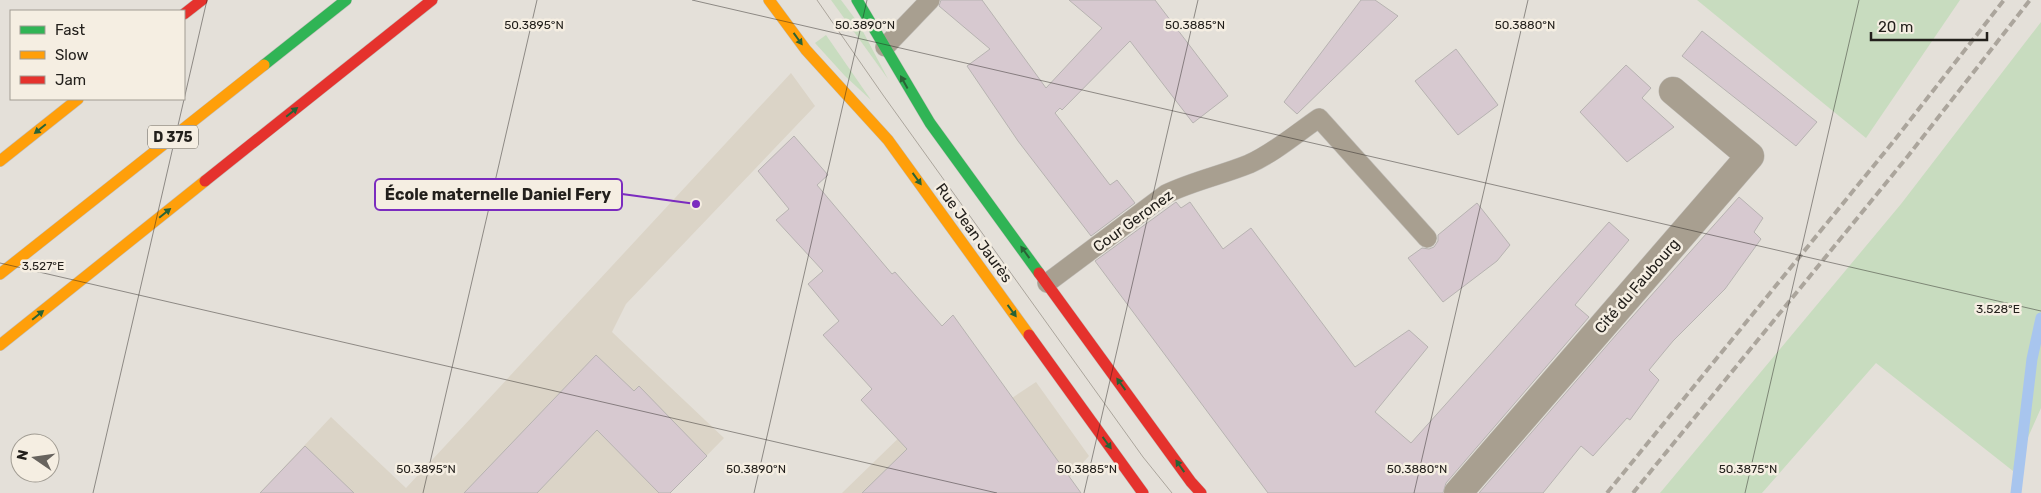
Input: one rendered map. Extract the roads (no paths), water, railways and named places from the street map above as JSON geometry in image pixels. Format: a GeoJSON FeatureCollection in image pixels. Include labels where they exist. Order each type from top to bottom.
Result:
{"type":"FeatureCollection","features":[{"type":"Feature","properties":{"kind":"main road"},"geometry":{"type":"LineString","coordinates":[[185,13],[202,0]]}},
{"type":"Feature","properties":{"kind":"main road","name":"D 375"},"geometry":{"type":"LineString","coordinates":[[0,274],[346,0]]}},
{"type":"Feature","properties":{"kind":"main road"},"geometry":{"type":"LineString","coordinates":[[0,345],[432,0]]}},
{"type":"Feature","properties":{"kind":"main road","name":"Rue Jean Jaurès"},"geometry":{"type":"LineString","coordinates":[[770,0],[806,50],[888,140],[1143,493]]}},
{"type":"Feature","properties":{"kind":"main road","name":"Rue Jean Jaurès"},"geometry":{"type":"LineString","coordinates":[[857,0],[876,28],[917,103],[1191,482],[1201,493]]}},
{"type":"Feature","properties":{"kind":"main road"},"geometry":{"type":"LineString","coordinates":[[0,161],[77,100]]}},
{"type":"Feature","properties":{"kind":"street","name":"Cité du Faubourg"},"geometry":{"type":"LineString","coordinates":[[1458,493],[1750,156],[1673,90]]}},
{"type":"Feature","properties":{"kind":"lane"},"geometry":{"type":"LineString","coordinates":[[885,47],[930,0]]}},
{"type":"Feature","properties":{"kind":"lane","name":"Cour Geronez"},"geometry":{"type":"LineString","coordinates":[[1047,283],[1166,194],[1259,159],[1319,118],[1427,238]]}},
{"type":"Feature","properties":{"kind":"waterway"},"geometry":{"type":"LineString","coordinates":[[2016,493],[2032,359],[2041,318]]}},
{"type":"Feature","properties":{"kind":"tram line"},"geometry":{"type":"LineString","coordinates":[[817,0],[1143,457],[1172,493]]}},
{"type":"Feature","properties":{"kind":"railway"},"geometry":{"type":"LineString","coordinates":[[1607,493],[1893,142],[2004,0]]}},
{"type":"Feature","properties":{"kind":"railway"},"geometry":{"type":"LineString","coordinates":[[1633,493],[1908,156],[2030,0]]}},
{"type":"Feature","properties":{"kind":"place","name":"École maternelle Daniel Fery"},"geometry":{"type":"Point","coordinates":[696,204]}}]}
